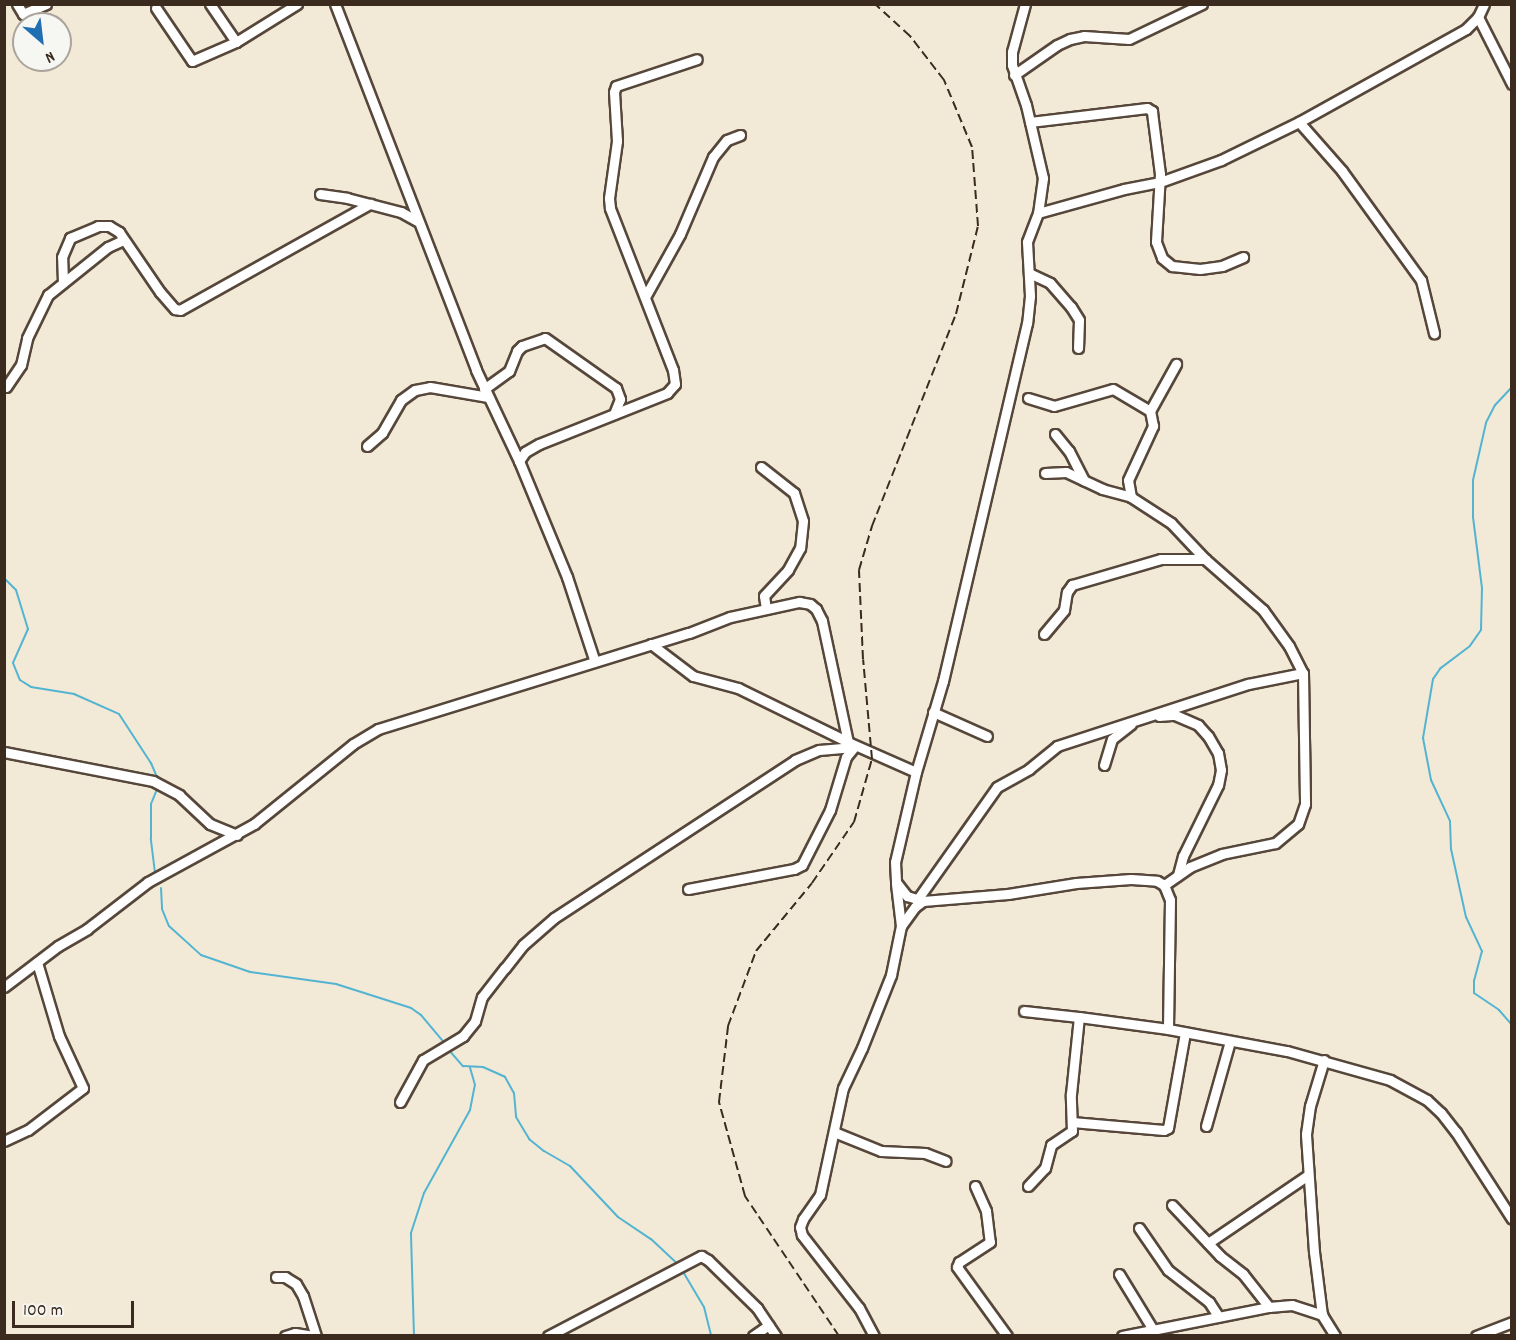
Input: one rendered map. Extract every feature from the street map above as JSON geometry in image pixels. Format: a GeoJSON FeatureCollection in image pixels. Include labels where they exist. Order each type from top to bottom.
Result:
{"type":"FeatureCollection","features":[{"type":"Feature","properties":{"kind":"street"},"geometry":{"type":"LineString","coordinates":[[17,4],[23,14],[46,4]]}},
{"type":"Feature","properties":{"kind":"street"},"geometry":{"type":"LineString","coordinates":[[210,4],[236,42]]}},
{"type":"Feature","properties":{"kind":"street"},"geometry":{"type":"LineString","coordinates":[[156,8],[192,61],[236,42],[297,4]]}},
{"type":"Feature","properties":{"kind":"street"},"geometry":{"type":"LineString","coordinates":[[335,4],[378,111],[417,221],[486,393],[519,461],[575,597],[595,662]]}},
{"type":"Feature","properties":{"kind":"street"},"geometry":{"type":"LineString","coordinates":[[874,1335],[859,1308],[802,1235],[800,1227],[820,1195],[843,1088],[888,984],[900,926],[895,862],[1027,323],[1030,296],[1027,242],[1038,213],[1043,178],[1030,122],[1014,75],[1012,52],[1024,4]]}},
{"type":"Feature","properties":{"kind":"street"},"geometry":{"type":"LineString","coordinates":[[1014,75],[1057,45],[1070,39],[1084,36],[1129,39],[1202,4]]}},
{"type":"Feature","properties":{"kind":"street"},"geometry":{"type":"LineString","coordinates":[[1038,213],[1124,189],[1160,182],[1221,160],[1299,122],[1466,28],[1478,17],[1484,4]]}},
{"type":"Feature","properties":{"kind":"street"},"geometry":{"type":"LineString","coordinates":[[1478,17],[1512,84]]}},
{"type":"Feature","properties":{"kind":"street"},"geometry":{"type":"LineString","coordinates":[[519,461],[525,452],[538,444],[667,393],[675,384],[673,370],[610,208],[609,198],[617,148],[614,92],[616,86],[697,59]]}},
{"type":"Feature","properties":{"kind":"street"},"geometry":{"type":"LineString","coordinates":[[1030,122],[1147,108],[1152,111],[1160,182],[1156,242],[1167,263],[1211,269],[1242,257]]}},
{"type":"Feature","properties":{"kind":"street"},"geometry":{"type":"LineString","coordinates":[[1299,122],[1342,171],[1421,280],[1434,333]]}},
{"type":"Feature","properties":{"kind":"street"},"geometry":{"type":"LineString","coordinates":[[645,297],[680,234],[713,157],[727,140],[740,135]]}},
{"type":"Feature","properties":{"kind":"street"},"geometry":{"type":"LineString","coordinates":[[320,194],[401,212],[417,221]]}},
{"type":"Feature","properties":{"kind":"street"},"geometry":{"type":"LineString","coordinates":[[63,282],[62,256],[67,243],[74,235],[98,226],[109,226],[119,232],[160,292],[175,309],[180,309],[370,204]]}},
{"type":"Feature","properties":{"kind":"street"},"geometry":{"type":"LineString","coordinates":[[6,387],[21,365],[27,338],[44,302],[63,282],[108,247],[123,240]]}},
{"type":"Feature","properties":{"kind":"street"},"geometry":{"type":"LineString","coordinates":[[1029,273],[1050,283],[1076,314],[1078,348]]}},
{"type":"Feature","properties":{"kind":"street"},"geometry":{"type":"LineString","coordinates":[[486,393],[509,370],[522,346],[545,338],[616,388],[620,399],[614,414]]}},
{"type":"Feature","properties":{"kind":"street"},"geometry":{"type":"LineString","coordinates":[[1131,496],[1128,480],[1153,426],[1150,411],[1176,364]]}},
{"type":"Feature","properties":{"kind":"street"},"geometry":{"type":"LineString","coordinates":[[367,446],[382,433],[401,400],[415,390],[430,387],[486,393]]}},
{"type":"Feature","properties":{"kind":"street"},"geometry":{"type":"LineString","coordinates":[[1028,398],[1054,406],[1113,389],[1150,411]]}},
{"type":"Feature","properties":{"kind":"street"},"geometry":{"type":"LineString","coordinates":[[1055,434],[1069,451],[1084,480]]}},
{"type":"Feature","properties":{"kind":"street"},"geometry":{"type":"LineString","coordinates":[[761,467],[794,493],[803,520],[800,548],[788,570],[764,596],[766,609]]}},
{"type":"Feature","properties":{"kind":"street"},"geometry":{"type":"LineString","coordinates":[[1045,473],[1066,472],[1102,489],[1131,496],[1171,523],[1205,559],[1263,610],[1289,646],[1304,673],[1305,804],[1298,824],[1275,843],[1222,854],[1190,867],[1164,885]]}},
{"type":"Feature","properties":{"kind":"street"},"geometry":{"type":"LineString","coordinates":[[1044,634],[1064,610],[1067,592],[1072,585],[1161,559],[1205,559]]}},
{"type":"Feature","properties":{"kind":"street"},"geometry":{"type":"LineString","coordinates":[[4,987],[87,929],[148,882],[237,835],[294,793],[352,744],[378,729],[595,662],[730,617],[799,602],[810,604],[816,609],[822,621],[852,745],[846,757],[830,810],[802,865],[794,869],[688,889]]}},
{"type":"Feature","properties":{"kind":"street"},"geometry":{"type":"LineString","coordinates":[[651,644],[693,676],[738,688],[852,745],[916,772]]}},
{"type":"Feature","properties":{"kind":"street"},"geometry":{"type":"LineString","coordinates":[[900,926],[920,901],[997,787],[1029,770],[1057,746],[1248,684],[1304,673]]}},
{"type":"Feature","properties":{"kind":"street"},"geometry":{"type":"LineString","coordinates":[[933,712],[987,736]]}},
{"type":"Feature","properties":{"kind":"street"},"geometry":{"type":"LineString","coordinates":[[1104,765],[1112,739],[1144,719],[1175,715],[1186,718],[1208,736],[1218,753],[1221,770],[1218,785],[1183,856],[1178,875]]}},
{"type":"Feature","properties":{"kind":"street"},"geometry":{"type":"LineString","coordinates":[[400,1102],[423,1060],[463,1036],[474,1021],[483,997],[505,968],[523,945],[554,918],[795,760],[819,750],[852,745]]}},
{"type":"Feature","properties":{"kind":"street"},"geometry":{"type":"LineString","coordinates":[[4,752],[153,781],[179,795],[210,824],[237,835]]}},
{"type":"Feature","properties":{"kind":"street"},"geometry":{"type":"LineString","coordinates":[[896,882],[907,896],[920,901],[1008,894],[1076,883],[1131,879],[1157,881],[1164,885],[1170,900],[1168,1029]]}},
{"type":"Feature","properties":{"kind":"street"},"geometry":{"type":"LineString","coordinates":[[4,1141],[28,1130],[83,1088],[59,1036],[37,962]]}},
{"type":"Feature","properties":{"kind":"street"},"geometry":{"type":"LineString","coordinates":[[1024,1011],[1168,1029],[1324,1060],[1390,1080],[1426,1100],[1456,1132],[1512,1219]]}},
{"type":"Feature","properties":{"kind":"street"},"geometry":{"type":"LineString","coordinates":[[1028,1186],[1045,1168],[1052,1145],[1072,1131],[1071,1095],[1079,1017]]}},
{"type":"Feature","properties":{"kind":"street"},"geometry":{"type":"LineString","coordinates":[[1072,1122],[1164,1130],[1168,1128],[1185,1033]]}},
{"type":"Feature","properties":{"kind":"street"},"geometry":{"type":"LineString","coordinates":[[1206,1126],[1230,1041]]}},
{"type":"Feature","properties":{"kind":"street"},"geometry":{"type":"LineString","coordinates":[[1324,1060],[1310,1106],[1306,1134],[1322,1315],[1335,1335]]}},
{"type":"Feature","properties":{"kind":"street"},"geometry":{"type":"LineString","coordinates":[[834,1132],[881,1151],[926,1153],[946,1161]]}},
{"type":"Feature","properties":{"kind":"street"},"geometry":{"type":"LineString","coordinates":[[1208,1243],[1308,1175]]}},
{"type":"Feature","properties":{"kind":"street"},"geometry":{"type":"LineString","coordinates":[[975,1186],[986,1211],[990,1242],[959,1262],[957,1267],[1007,1335]]}},
{"type":"Feature","properties":{"kind":"street"},"geometry":{"type":"LineString","coordinates":[[1172,1205],[1208,1243],[1243,1274],[1269,1307]]}},
{"type":"Feature","properties":{"kind":"street"},"geometry":{"type":"LineString","coordinates":[[1139,1228],[1168,1270],[1209,1302],[1218,1316]]}},
{"type":"Feature","properties":{"kind":"street"},"geometry":{"type":"LineString","coordinates":[[548,1335],[694,1257],[701,1256],[708,1260],[757,1308],[776,1335]]}},
{"type":"Feature","properties":{"kind":"street"},"geometry":{"type":"LineString","coordinates":[[1119,1274],[1152,1328]]}},
{"type":"Feature","properties":{"kind":"street"},"geometry":{"type":"LineString","coordinates":[[276,1277],[285,1276],[296,1284],[303,1296],[315,1335],[295,1333],[285,1335]]}},
{"type":"Feature","properties":{"kind":"street"},"geometry":{"type":"LineString","coordinates":[[1122,1335],[1269,1307],[1292,1305],[1322,1315]]}},
{"type":"Feature","properties":{"kind":"street"},"geometry":{"type":"LineString","coordinates":[[1476,1335],[1512,1322]]}},
{"type":"Feature","properties":{"kind":"street"},"geometry":{"type":"LineString","coordinates":[[753,1335],[769,1326]]}},
{"type":"Feature","properties":{"kind":"waterway"},"geometry":{"type":"LineString","coordinates":[[1512,387],[1495,405],[1486,423],[1473,480],[1473,517],[1482,588],[1481,630],[1470,646],[1440,669],[1433,679],[1423,738],[1431,780],[1450,821],[1451,849],[1466,917],[1482,951],[1474,980],[1474,993],[1499,1010],[1512,1025]]}},
{"type":"Feature","properties":{"kind":"waterway"},"geometry":{"type":"LineString","coordinates":[[4,578],[16,590],[28,629],[13,663],[20,680],[31,687],[74,694],[119,714],[151,763],[159,782]]}},
{"type":"Feature","properties":{"kind":"waterway"},"geometry":{"type":"LineString","coordinates":[[155,873],[151,838],[151,804],[158,787]]}},
{"type":"Feature","properties":{"kind":"waterway"},"geometry":{"type":"LineString","coordinates":[[161,888],[162,909],[169,926],[201,955],[250,972],[336,984],[411,1008],[421,1015],[445,1044]]}},
{"type":"Feature","properties":{"kind":"waterway"},"geometry":{"type":"LineString","coordinates":[[448,1049],[463,1066],[483,1067],[505,1077],[514,1093],[516,1117],[529,1139],[570,1166],[618,1217],[651,1239],[679,1265]]}},
{"type":"Feature","properties":{"kind":"waterway"},"geometry":{"type":"LineString","coordinates":[[414,1336],[411,1233],[424,1193],[470,1110],[475,1085],[470,1067]]}},
{"type":"Feature","properties":{"kind":"waterway"},"geometry":{"type":"LineString","coordinates":[[682,1270],[704,1307],[711,1336]]}},
{"type":"Feature","properties":{"kind":"railway"},"geometry":{"type":"LineString","coordinates":[[839,1336],[745,1196],[719,1102],[728,1026],[756,951],[812,883],[854,822],[872,759],[863,659],[859,570],[872,526],[956,314],[978,226],[972,147],[944,80],[910,36],[875,4]]}}]}
